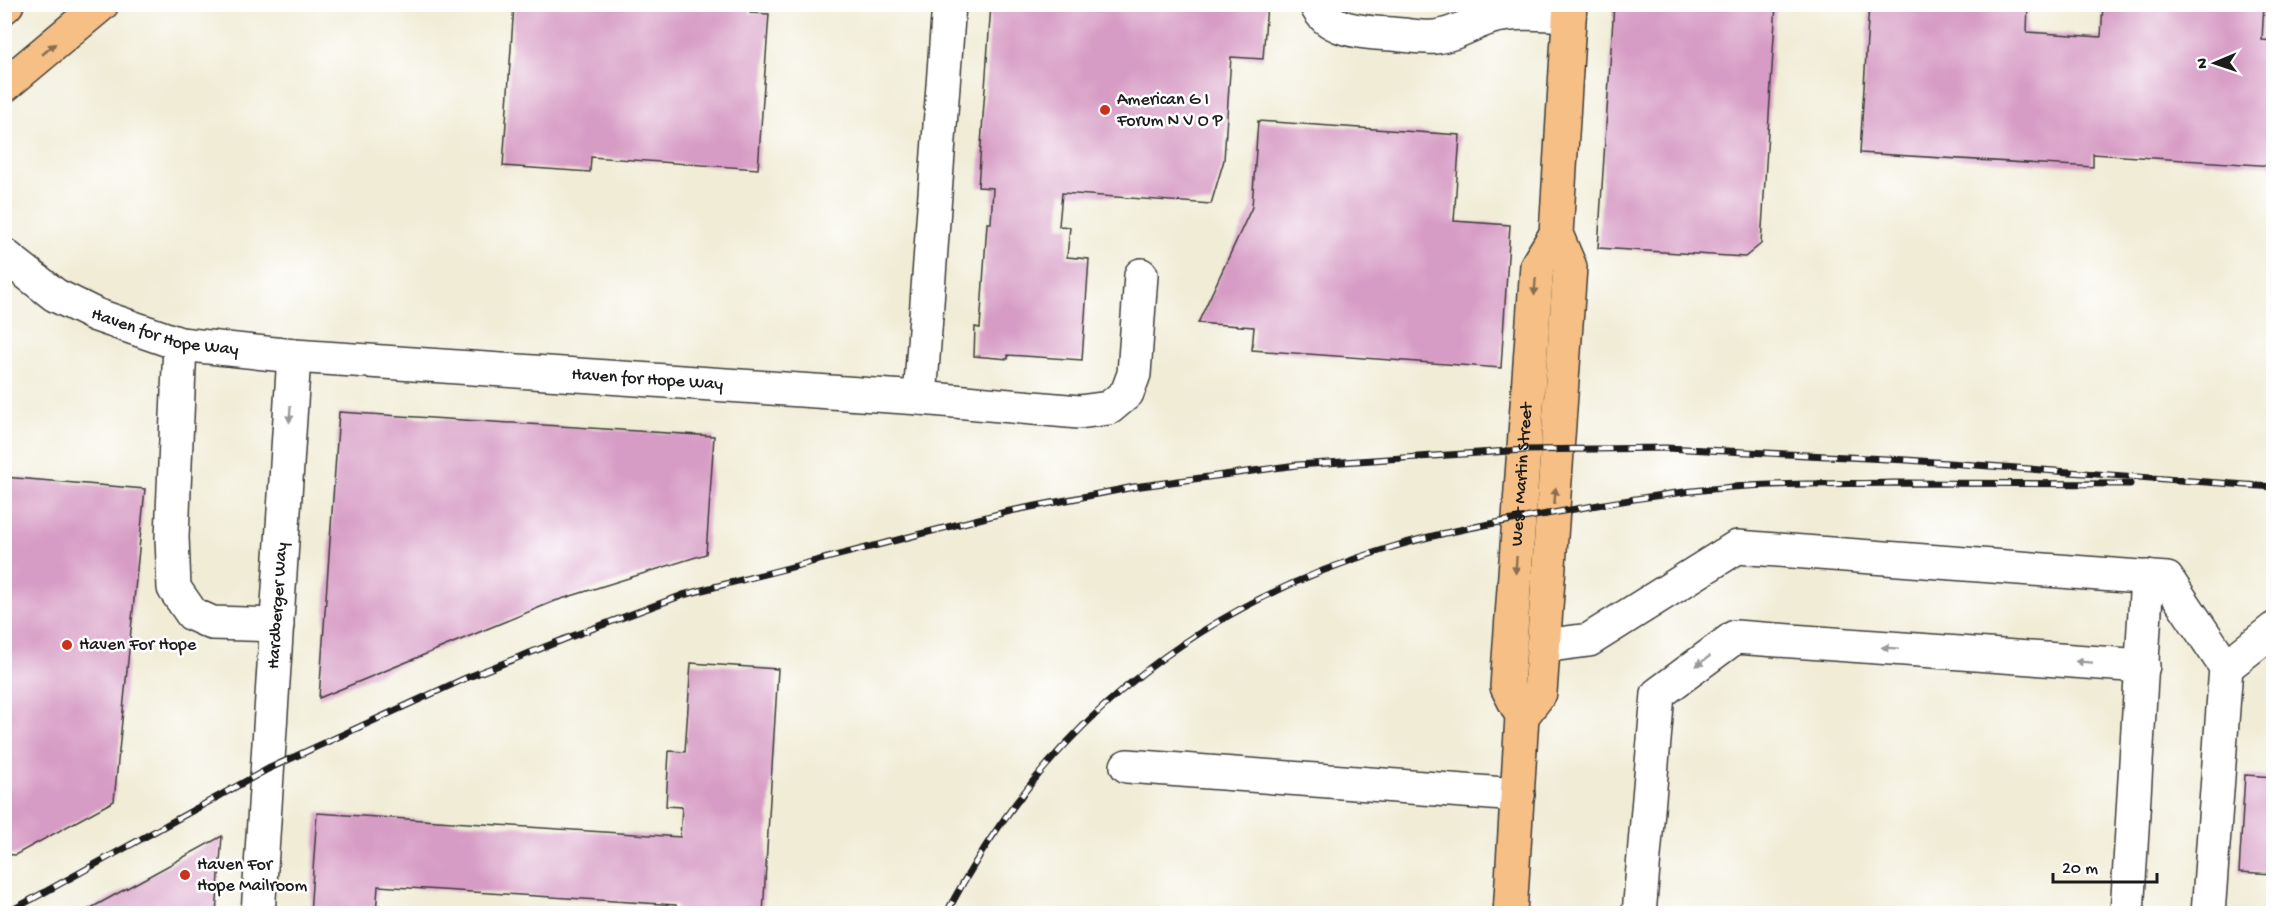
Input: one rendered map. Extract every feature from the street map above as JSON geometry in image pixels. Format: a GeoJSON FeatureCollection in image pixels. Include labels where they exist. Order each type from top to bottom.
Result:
{"type":"FeatureCollection","features":[{"type":"Feature","properties":{"kind":"main road"},"geometry":{"type":"LineString","coordinates":[[4,86],[102,4]]}},
{"type":"Feature","properties":{"kind":"main road","name":"West Martin Street"},"geometry":{"type":"LineString","coordinates":[[1556,234],[1537,265],[1507,687],[1522,716],[1540,693],[1570,267],[1556,234],[1570,10]]}},
{"type":"Feature","properties":{"kind":"main road"},"geometry":{"type":"LineString","coordinates":[[1510,914],[1522,716]]}},
{"type":"Feature","properties":{"kind":"street"},"geometry":{"type":"LineString","coordinates":[[920,398],[949,4]]}},
{"type":"Feature","properties":{"kind":"street"},"geometry":{"type":"LineString","coordinates":[[1316,4],[1319,13],[1335,24],[1358,31],[1434,37],[1456,32],[1494,16],[1570,10]]}},
{"type":"Feature","properties":{"kind":"street","name":"Haven for Hope Way"},"geometry":{"type":"LineString","coordinates":[[4,255],[55,295],[96,315],[180,344],[294,356],[920,398],[1078,412],[1109,408],[1126,393],[1134,374],[1141,275]]}},
{"type":"Feature","properties":{"kind":"street"},"geometry":{"type":"LineString","coordinates":[[180,344],[172,537],[174,588],[192,614],[212,623],[277,625]]}},
{"type":"Feature","properties":{"kind":"street","name":"Hardberger Way"},"geometry":{"type":"LineString","coordinates":[[258,914],[294,356]]}},
{"type":"Feature","properties":{"kind":"street"},"geometry":{"type":"LineString","coordinates":[[1543,646],[1589,639],[1737,547],[2167,579],[2226,667],[2208,914]]}},
{"type":"Feature","properties":{"kind":"street"},"geometry":{"type":"LineString","coordinates":[[2127,914],[2147,578]]}},
{"type":"Feature","properties":{"kind":"street"},"geometry":{"type":"LineString","coordinates":[[2226,667],[2274,629]]}},
{"type":"Feature","properties":{"kind":"street"},"geometry":{"type":"LineString","coordinates":[[1639,914],[1658,694],[1735,637],[2143,666]]}},
{"type":"Feature","properties":{"kind":"street"},"geometry":{"type":"LineString","coordinates":[[1127,766],[1518,795]]}},
{"type":"Feature","properties":{"kind":"building"},"geometry":{"type":"Polygon","coordinates":[[[514,4],[751,4],[750,13],[769,14],[758,169],[591,157],[590,172],[503,166],[514,4]]]}},
{"type":"Feature","properties":{"kind":"building","name":"American G I Forum N V O P"},"geometry":{"type":"Polygon","coordinates":[[[991,4],[1267,4],[1263,59],[1231,57],[1224,160],[1211,204],[1062,193],[1059,226],[1070,227],[1067,257],[1089,259],[1082,360],[1008,355],[1008,359],[974,356],[975,327],[980,328],[987,223],[991,223],[993,188],[978,187],[991,4]]]}},
{"type":"Feature","properties":{"kind":"building"},"geometry":{"type":"Polygon","coordinates":[[[1614,4],[1776,4],[1761,244],[1745,257],[1598,248],[1614,4]]]}},
{"type":"Feature","properties":{"kind":"building"},"geometry":{"type":"Polygon","coordinates":[[[1869,4],[2028,4],[2027,32],[2101,37],[2103,4],[2264,4],[2262,40],[2274,41],[2274,166],[2093,154],[2093,167],[1860,153],[1869,4]]]}},
{"type":"Feature","properties":{"kind":"building"},"geometry":{"type":"Polygon","coordinates":[[[1258,121],[1460,135],[1454,221],[1510,225],[1501,368],[1252,350],[1254,327],[1198,323],[1252,207],[1258,121]]]}},
{"type":"Feature","properties":{"kind":"building"},"geometry":{"type":"Polygon","coordinates":[[[339,412],[714,436],[706,554],[555,601],[319,698],[339,412]]]}},
{"type":"Feature","properties":{"kind":"building","name":"Haven For Hope"},"geometry":{"type":"Polygon","coordinates":[[[4,477],[145,489],[114,801],[15,855],[4,854],[4,477]]]}},
{"type":"Feature","properties":{"kind":"building"},"geometry":{"type":"Polygon","coordinates":[[[691,663],[778,669],[763,914],[676,914],[676,905],[378,886],[376,914],[310,914],[317,813],[680,837],[682,807],[666,806],[669,751],[685,752],[691,663]]]}},
{"type":"Feature","properties":{"kind":"building"},"geometry":{"type":"Polygon","coordinates":[[[2245,775],[2274,777],[2274,874],[2239,872],[2245,775]]]}},
{"type":"Feature","properties":{"kind":"building","name":"Haven For Hope Mailroom"},"geometry":{"type":"Polygon","coordinates":[[[222,836],[216,914],[80,914],[222,836]]]}},
{"type":"Feature","properties":{"kind":"railway"},"geometry":{"type":"LineString","coordinates":[[5,914],[268,769],[466,678],[570,637],[683,595],[1010,511],[1134,487],[1297,465],[1524,450],[1666,448],[1907,460],[2274,487]]}},
{"type":"Feature","properties":{"kind":"railway"},"geometry":{"type":"LineString","coordinates":[[946,914],[984,848],[1028,788],[1076,733],[1129,684],[1187,641],[1249,604],[1317,573],[1408,542],[1447,533],[1616,502],[1709,489],[1894,483],[2130,484]]}},
{"type":"Feature","properties":{"kind":"place","name":"American G I Forum N V O P"},"geometry":{"type":"Point","coordinates":[1105,110]}},
{"type":"Feature","properties":{"kind":"place","name":"Haven For Hope"},"geometry":{"type":"Point","coordinates":[67,645]}},
{"type":"Feature","properties":{"kind":"place","name":"Haven For Hope Mailroom"},"geometry":{"type":"Point","coordinates":[185,875]}}]}
